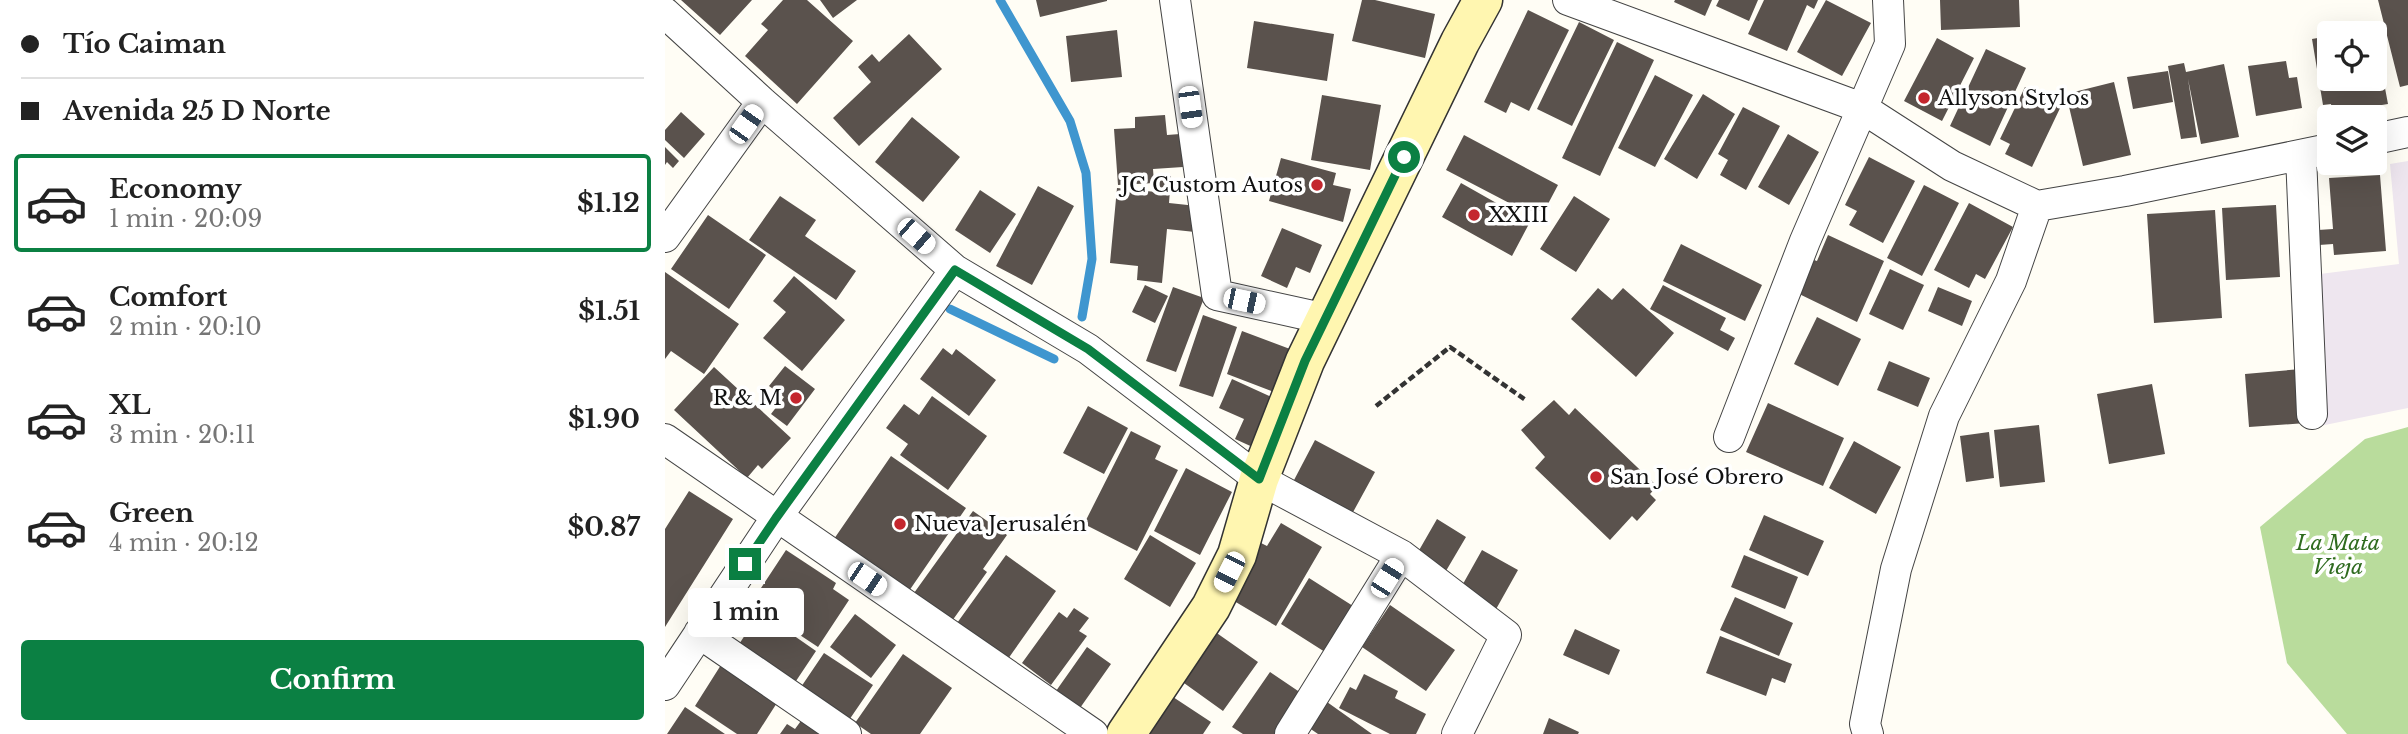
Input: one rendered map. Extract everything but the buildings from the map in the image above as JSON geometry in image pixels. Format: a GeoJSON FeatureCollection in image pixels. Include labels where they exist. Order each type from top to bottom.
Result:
{"type":"FeatureCollection","features":[{"type":"Feature","properties":{"kind":"street"},"geometry":{"type":"LineString","coordinates":[[1175,0],[1217,295],[1326,319]]}},
{"type":"Feature","properties":{"kind":"street"},"geometry":{"type":"LineString","coordinates":[[1126,734],[1211,607],[1237,555],[1259,479],[1305,361],[1460,41],[1483,0]]}},
{"type":"Feature","properties":{"kind":"street"},"geometry":{"type":"LineString","coordinates":[[1568,0],[1862,108],[1952,166],[2037,206],[2315,153],[2312,414]]}},
{"type":"Feature","properties":{"kind":"street"},"geometry":{"type":"LineString","coordinates":[[1729,437],[1805,241],[1890,44],[1888,0]]}},
{"type":"Feature","properties":{"kind":"street"},"geometry":{"type":"LineString","coordinates":[[665,13],[762,102],[955,270],[1088,349],[1259,479],[1401,555],[1506,635],[1457,734]]}},
{"type":"Feature","properties":{"kind":"street"},"geometry":{"type":"LineString","coordinates":[[665,237],[762,102]]}},
{"type":"Feature","properties":{"kind":"street"},"geometry":{"type":"LineString","coordinates":[[2387,136],[2408,132]]}},
{"type":"Feature","properties":{"kind":"street"},"geometry":{"type":"LineString","coordinates":[[1868,734],[1865,724],[1896,569],[1944,416],[2011,281],[2037,206]]}},
{"type":"Feature","properties":{"kind":"street"},"geometry":{"type":"LineString","coordinates":[[665,685],[776,518],[955,270]]}},
{"type":"Feature","properties":{"kind":"street"},"geometry":{"type":"LineString","coordinates":[[665,439],[1093,734]]}},
{"type":"Feature","properties":{"kind":"street"},"geometry":{"type":"LineString","coordinates":[[1290,734],[1401,555]]}},
{"type":"Feature","properties":{"kind":"street"},"geometry":{"type":"LineString","coordinates":[[699,633],[846,734]]}},
{"type":"Feature","properties":{"kind":"path"},"geometry":{"type":"LineString","coordinates":[[1376,406],[1450,347],[1527,401]]}},
{"type":"Feature","properties":{"kind":"shaded area"},"geometry":{"type":"Polygon","coordinates":[[[2408,161],[2408,408],[2320,426],[2312,275],[2399,264],[2390,164],[2408,161]]]}},
{"type":"Feature","properties":{"kind":"green space","name":"La Mata Vieja"},"geometry":{"type":"Polygon","coordinates":[[[2408,427],[2408,734],[2347,734],[2287,663],[2260,527],[2365,439],[2408,427]]]}},
{"type":"Feature","properties":{"kind":"waterway"},"geometry":{"type":"LineString","coordinates":[[1000,0],[1070,121],[1086,173],[1092,259],[1082,317]]}},
{"type":"Feature","properties":{"kind":"waterway"},"geometry":{"type":"LineString","coordinates":[[950,309],[1054,359]]}},
{"type":"Feature","properties":{"kind":"place","name":"Allyson Stylos"},"geometry":{"type":"Point","coordinates":[1924,98]}},
{"type":"Feature","properties":{"kind":"place","name":"JC Custom Autos"},"geometry":{"type":"Point","coordinates":[1317,185]}},
{"type":"Feature","properties":{"kind":"place","name":"XXIII"},"geometry":{"type":"Point","coordinates":[1474,215]}},
{"type":"Feature","properties":{"kind":"place","name":"R & M"},"geometry":{"type":"Point","coordinates":[796,398]}},
{"type":"Feature","properties":{"kind":"place","name":"San José Obrero"},"geometry":{"type":"Point","coordinates":[1596,477]}},
{"type":"Feature","properties":{"kind":"place","name":"Nueva Jerusalén"},"geometry":{"type":"Point","coordinates":[900,524]}},
{"type":"Feature","properties":{"kind":"route"},"geometry":{"type":"LineString","coordinates":[[745,564],[955,270],[1088,349],[1259,479],[1305,361],[1404,157]]}}]}
